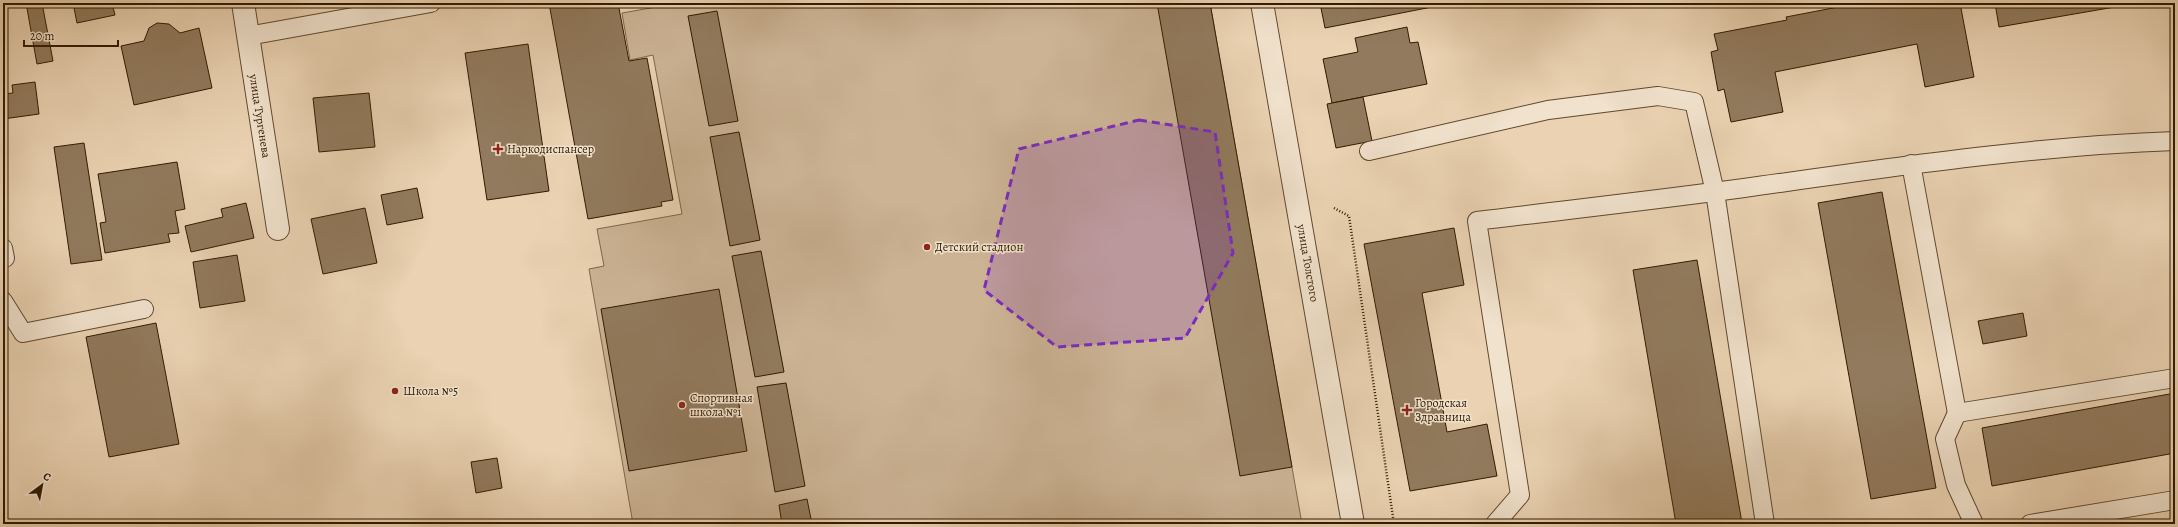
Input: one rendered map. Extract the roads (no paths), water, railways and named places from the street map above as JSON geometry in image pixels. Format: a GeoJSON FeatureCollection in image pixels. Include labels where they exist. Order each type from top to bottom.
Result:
{"type":"FeatureCollection","features":[{"type":"Feature","properties":{"kind":"street","name":"улица Тургенева"},"geometry":{"type":"LineString","coordinates":[[243,3],[278,229]]}},
{"type":"Feature","properties":{"kind":"street","name":"улица Толстого"},"geometry":{"type":"LineString","coordinates":[[1262,3],[1353,524]]}},
{"type":"Feature","properties":{"kind":"lane"},"geometry":{"type":"LineString","coordinates":[[248,36],[431,3]]}},
{"type":"Feature","properties":{"kind":"lane"},"geometry":{"type":"LineString","coordinates":[[1369,151],[1548,110],[1658,96],[1694,102],[1715,192],[1765,524]]}},
{"type":"Feature","properties":{"kind":"lane"},"geometry":{"type":"LineString","coordinates":[[1495,524],[1520,495],[1477,221],[1715,192],[1911,164],[2125,142],[2175,140]]}},
{"type":"Feature","properties":{"kind":"lane"},"geometry":{"type":"LineString","coordinates":[[1911,164],[1957,413],[1945,439],[1956,485],[1974,524]]}},
{"type":"Feature","properties":{"kind":"lane"},"geometry":{"type":"LineString","coordinates":[[3,301],[23,333],[144,309]]}},
{"type":"Feature","properties":{"kind":"lane"},"geometry":{"type":"LineString","coordinates":[[1957,413],[2175,378]]}},
{"type":"Feature","properties":{"kind":"lane"},"geometry":{"type":"LineString","coordinates":[[2030,524],[2175,500]]}},
{"type":"Feature","properties":{"kind":"place","name":"Наркодиспансер"},"geometry":{"type":"Point","coordinates":[498,149]}},
{"type":"Feature","properties":{"kind":"place","name":"Детский стадион"},"geometry":{"type":"Point","coordinates":[927,247]}},
{"type":"Feature","properties":{"kind":"place","name":"Школа №5"},"geometry":{"type":"Point","coordinates":[395,391]}},
{"type":"Feature","properties":{"kind":"place","name":"Спортивная школа №1"},"geometry":{"type":"Point","coordinates":[682,405]}},
{"type":"Feature","properties":{"kind":"place","name":"Городская Здравница"},"geometry":{"type":"Point","coordinates":[1407,410]}}]}
